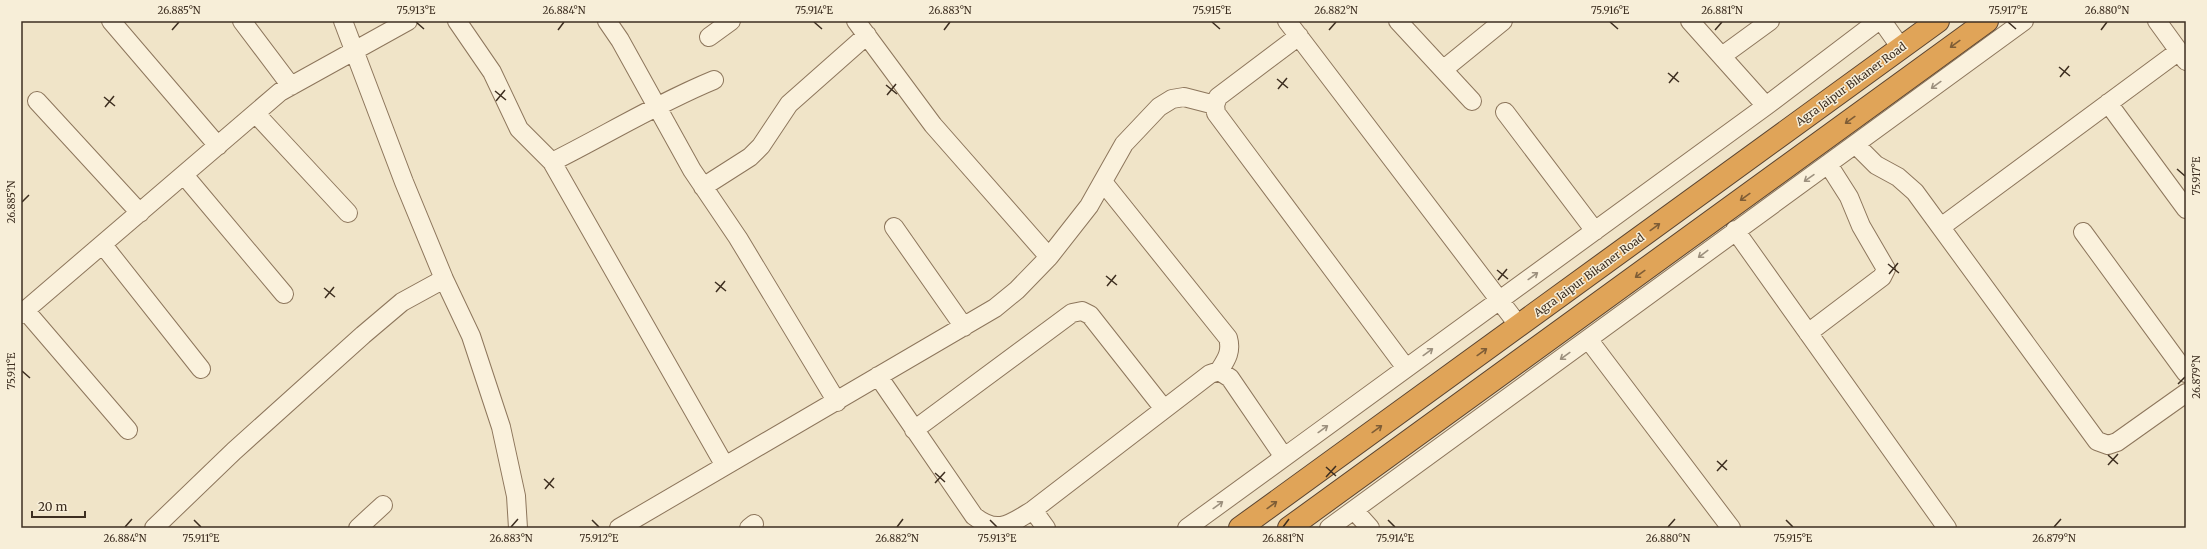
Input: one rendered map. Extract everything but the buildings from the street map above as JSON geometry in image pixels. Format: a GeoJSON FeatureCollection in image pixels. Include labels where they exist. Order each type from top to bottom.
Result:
{"type":"FeatureCollection","features":[{"type":"Feature","properties":{"kind":"highway","name":"Agra Jaipur Bikaner Road"},"geometry":{"type":"LineString","coordinates":[[1240,528],[1938,21]]}},
{"type":"Feature","properties":{"kind":"highway"},"geometry":{"type":"LineString","coordinates":[[1290,528],[1987,21]]}},
{"type":"Feature","properties":{"kind":"street"},"geometry":{"type":"LineString","coordinates":[[111,21],[218,146]]}},
{"type":"Feature","properties":{"kind":"street"},"geometry":{"type":"LineString","coordinates":[[242,21],[291,86]]}},
{"type":"Feature","properties":{"kind":"street"},"geometry":{"type":"LineString","coordinates":[[343,21],[404,182],[444,279],[471,336],[501,427],[516,496],[518,528]]}},
{"type":"Feature","properties":{"kind":"street"},"geometry":{"type":"LineString","coordinates":[[128,430],[23,312],[280,92],[408,21]]}},
{"type":"Feature","properties":{"kind":"street"},"geometry":{"type":"LineString","coordinates":[[457,21],[492,72],[519,129],[552,162],[725,466]]}},
{"type":"Feature","properties":{"kind":"street"},"geometry":{"type":"LineString","coordinates":[[607,21],[620,40],[657,108],[703,187],[742,244],[837,402]]}},
{"type":"Feature","properties":{"kind":"street"},"geometry":{"type":"LineString","coordinates":[[709,37],[731,21]]}},
{"type":"Feature","properties":{"kind":"street"},"geometry":{"type":"LineString","coordinates":[[856,21],[933,125],[1049,257]]}},
{"type":"Feature","properties":{"kind":"street"},"geometry":{"type":"LineString","coordinates":[[1287,21],[1519,326]]}},
{"type":"Feature","properties":{"kind":"street"},"geometry":{"type":"LineString","coordinates":[[1398,21],[1472,101]]}},
{"type":"Feature","properties":{"kind":"street"},"geometry":{"type":"LineString","coordinates":[[1444,69],[1503,21]]}},
{"type":"Feature","properties":{"kind":"street"},"geometry":{"type":"LineString","coordinates":[[1690,21],[1766,106]]}},
{"type":"Feature","properties":{"kind":"street"},"geometry":{"type":"LineString","coordinates":[[1722,56],[1770,21]]}},
{"type":"Feature","properties":{"kind":"street"},"geometry":{"type":"LineString","coordinates":[[1186,528],[1766,106],[1878,21]]}},
{"type":"Feature","properties":{"kind":"street"},"geometry":{"type":"LineString","coordinates":[[1882,21],[1901,48]]}},
{"type":"Feature","properties":{"kind":"street"},"geometry":{"type":"LineString","coordinates":[[1329,528],[1735,230],[2024,21]]}},
{"type":"Feature","properties":{"kind":"street"},"geometry":{"type":"LineString","coordinates":[[1940,227],[2108,103],[2182,56],[2157,21]]}},
{"type":"Feature","properties":{"kind":"street"},"geometry":{"type":"LineString","coordinates":[[703,187],[750,157],[761,146],[788,104],[867,35]]}},
{"type":"Feature","properties":{"kind":"street"},"geometry":{"type":"LineString","coordinates":[[1299,36],[1218,97],[1215,104],[1216,113],[1406,368]]}},
{"type":"Feature","properties":{"kind":"street"},"geometry":{"type":"LineString","coordinates":[[552,162],[714,80]]}},
{"type":"Feature","properties":{"kind":"street"},"geometry":{"type":"LineString","coordinates":[[619,528],[837,402],[878,376],[995,308],[1017,290],[1049,257],[1089,206],[1124,144],[1159,107],[1172,99],[1184,97],[1215,104]]}},
{"type":"Feature","properties":{"kind":"street"},"geometry":{"type":"LineString","coordinates":[[36,101],[140,213]]}},
{"type":"Feature","properties":{"kind":"street"},"geometry":{"type":"LineString","coordinates":[[2108,103],[2180,189],[2186,209]]}},
{"type":"Feature","properties":{"kind":"street"},"geometry":{"type":"LineString","coordinates":[[1505,112],[1595,231]]}},
{"type":"Feature","properties":{"kind":"street"},"geometry":{"type":"LineString","coordinates":[[256,114],[348,213]]}},
{"type":"Feature","properties":{"kind":"street"},"geometry":{"type":"LineString","coordinates":[[1854,144],[1876,165],[1906,182],[2097,441],[2108,445],[2117,442],[2186,393]]}},
{"type":"Feature","properties":{"kind":"street"},"geometry":{"type":"LineString","coordinates":[[1808,333],[1882,277],[1886,269],[1861,226],[1849,197],[1828,164]]}},
{"type":"Feature","properties":{"kind":"street"},"geometry":{"type":"LineString","coordinates":[[184,175],[284,294]]}},
{"type":"Feature","properties":{"kind":"street"},"geometry":{"type":"LineString","coordinates":[[878,376],[974,516],[985,525],[997,527],[1010,524],[1033,510],[1210,374],[1219,371],[1228,355],[1230,347],[1228,338],[1103,182]]}},
{"type":"Feature","properties":{"kind":"street"},"geometry":{"type":"LineString","coordinates":[[894,226],[964,327]]}},
{"type":"Feature","properties":{"kind":"street"},"geometry":{"type":"LineString","coordinates":[[1735,230],[1947,528]]}},
{"type":"Feature","properties":{"kind":"street"},"geometry":{"type":"LineString","coordinates":[[2082,232],[2186,373]]}},
{"type":"Feature","properties":{"kind":"street"},"geometry":{"type":"LineString","coordinates":[[103,244],[201,369]]}},
{"type":"Feature","properties":{"kind":"street"},"geometry":{"type":"LineString","coordinates":[[154,528],[234,451],[362,335],[402,302],[444,279]]}},
{"type":"Feature","properties":{"kind":"street"},"geometry":{"type":"LineString","coordinates":[[914,430],[1072,313],[1082,310],[1090,315],[1164,409]]}},
{"type":"Feature","properties":{"kind":"street"},"geometry":{"type":"LineString","coordinates":[[1588,339],[1732,528]]}},
{"type":"Feature","properties":{"kind":"street"},"geometry":{"type":"LineString","coordinates":[[1219,371],[1230,378],[1284,457]]}},
{"type":"Feature","properties":{"kind":"street"},"geometry":{"type":"LineString","coordinates":[[358,528],[383,505]]}},
{"type":"Feature","properties":{"kind":"street"},"geometry":{"type":"LineString","coordinates":[[1033,510],[1046,528]]}},
{"type":"Feature","properties":{"kind":"street"},"geometry":{"type":"LineString","coordinates":[[1354,510],[1370,528]]}}]}
